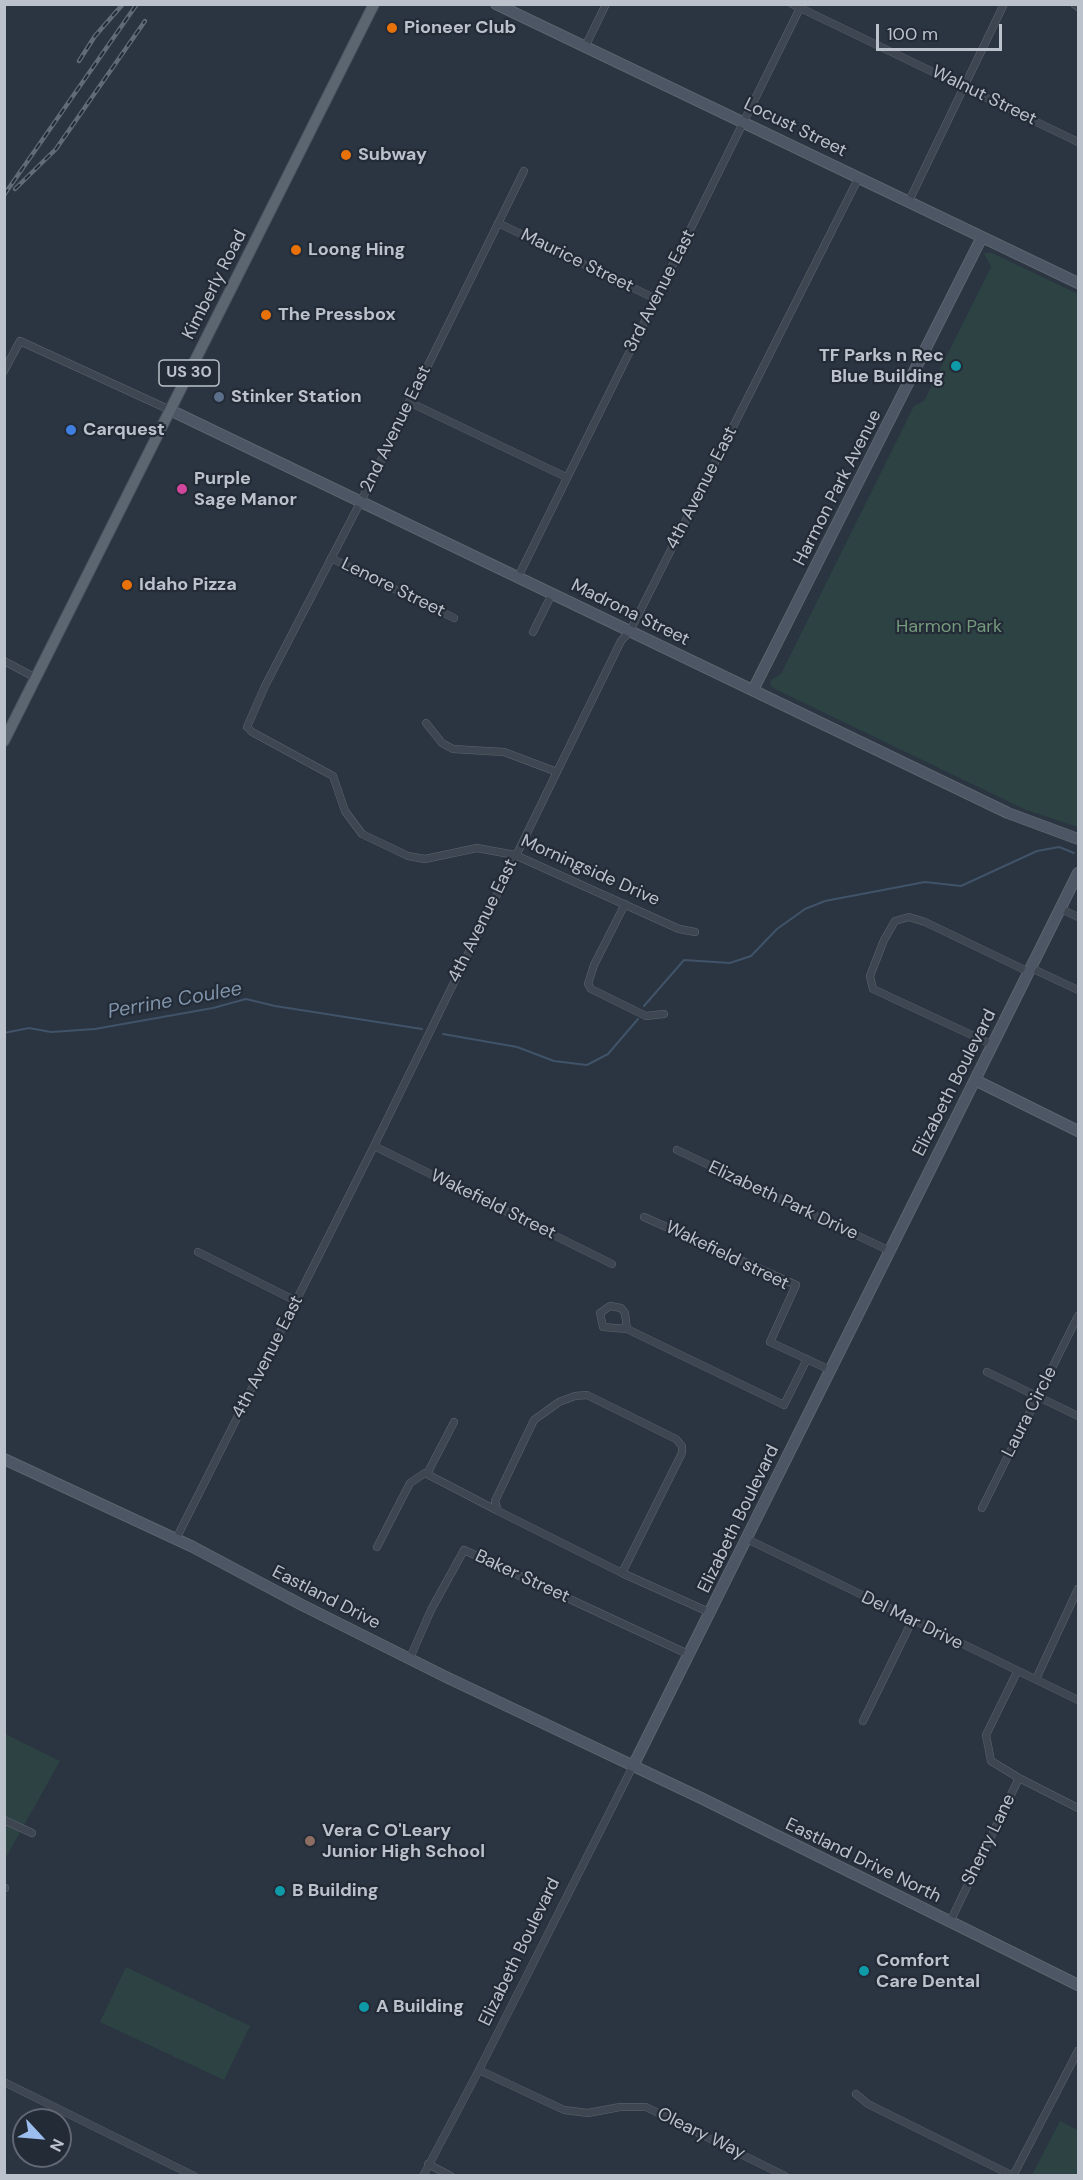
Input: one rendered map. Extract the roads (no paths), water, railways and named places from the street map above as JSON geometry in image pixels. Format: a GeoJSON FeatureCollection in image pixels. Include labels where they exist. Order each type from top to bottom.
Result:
{"type":"FeatureCollection","features":[{"type":"Feature","properties":{"kind":"main road","name":"Kimberly Road"},"geometry":{"type":"LineString","coordinates":[[4,741],[374,4]]}},
{"type":"Feature","properties":{"kind":"street","name":"Locust Street"},"geometry":{"type":"LineString","coordinates":[[496,4],[1078,283]]}},
{"type":"Feature","properties":{"kind":"street"},"geometry":{"type":"LineString","coordinates":[[585,47],[606,4]]}},
{"type":"Feature","properties":{"kind":"street","name":"Walnut Street"},"geometry":{"type":"LineString","coordinates":[[792,4],[801,6],[1078,142]]}},
{"type":"Feature","properties":{"kind":"street"},"geometry":{"type":"LineString","coordinates":[[909,201],[1004,4]]}},
{"type":"Feature","properties":{"kind":"street"},"geometry":{"type":"LineString","coordinates":[[1074,4],[1078,7]]}},
{"type":"Feature","properties":{"kind":"street","name":"3rd Avenue East"},"geometry":{"type":"LineString","coordinates":[[518,577],[801,6]]}},
{"type":"Feature","properties":{"kind":"street","name":"2nd Avenue East"},"geometry":{"type":"LineString","coordinates":[[265,686],[361,501],[524,171]]}},
{"type":"Feature","properties":{"kind":"street","name":"4th Avenue East"},"geometry":{"type":"LineString","coordinates":[[176,1539],[374,1146],[621,641],[630,631],[859,177]]}},
{"type":"Feature","properties":{"kind":"street","name":"Maurice Street"},"geometry":{"type":"LineString","coordinates":[[498,223],[656,299]]}},
{"type":"Feature","properties":{"kind":"street","name":"Harmon Park Avenue"},"geometry":{"type":"LineString","coordinates":[[753,690],[982,237]]}},
{"type":"Feature","properties":{"kind":"street"},"geometry":{"type":"LineString","coordinates":[[4,371],[20,341],[170,410]]}},
{"type":"Feature","properties":{"kind":"street"},"geometry":{"type":"LineString","coordinates":[[409,402],[566,477]]}},
{"type":"Feature","properties":{"kind":"street","name":"Madrona Street"},"geometry":{"type":"LineString","coordinates":[[170,410],[1008,813],[1078,839]]}},
{"type":"Feature","properties":{"kind":"street","name":"Lenore Street"},"geometry":{"type":"LineString","coordinates":[[332,558],[454,618]]}},
{"type":"Feature","properties":{"kind":"street"},"geometry":{"type":"LineString","coordinates":[[533,632],[552,594]]}},
{"type":"Feature","properties":{"kind":"street"},"geometry":{"type":"LineString","coordinates":[[4,661],[36,678]]}},
{"type":"Feature","properties":{"kind":"street","name":"Morningside Drive"},"geometry":{"type":"LineString","coordinates":[[265,686],[247,727],[252,732],[333,776],[345,811],[362,834],[408,856],[425,859],[477,848],[516,855],[678,929],[695,932]]}},
{"type":"Feature","properties":{"kind":"street"},"geometry":{"type":"LineString","coordinates":[[426,723],[442,743],[453,749],[504,752],[556,772]]}},
{"type":"Feature","properties":{"kind":"street","name":"Elizabeth Boulevard"},"geometry":{"type":"LineString","coordinates":[[423,2175],[479,2070],[690,1655],[1078,873]]}},
{"type":"Feature","properties":{"kind":"street"},"geometry":{"type":"LineString","coordinates":[[625,904],[594,965],[588,984],[591,989],[646,1016],[664,1014]]}},
{"type":"Feature","properties":{"kind":"street"},"geometry":{"type":"LineString","coordinates":[[1061,909],[1078,917]]}},
{"type":"Feature","properties":{"kind":"street"},"geometry":{"type":"LineString","coordinates":[[993,1045],[873,989],[870,976],[884,940],[895,921],[909,917],[925,922],[1078,990]]}},
{"type":"Feature","properties":{"kind":"street"},"geometry":{"type":"LineString","coordinates":[[975,1080],[1078,1131]]}},
{"type":"Feature","properties":{"kind":"street","name":"Wakefield Street"},"geometry":{"type":"LineString","coordinates":[[374,1146],[612,1264]]}},
{"type":"Feature","properties":{"kind":"street","name":"Elizabeth Park Drive"},"geometry":{"type":"LineString","coordinates":[[677,1150],[890,1251]]}},
{"type":"Feature","properties":{"kind":"street","name":"Wakefield street"},"geometry":{"type":"LineString","coordinates":[[644,1217],[796,1285],[770,1342],[830,1370]]}},
{"type":"Feature","properties":{"kind":"street"},"geometry":{"type":"LineString","coordinates":[[198,1252],[296,1301]]}},
{"type":"Feature","properties":{"kind":"street","name":"Laura Circle"},"geometry":{"type":"LineString","coordinates":[[982,1508],[1078,1316]]}},
{"type":"Feature","properties":{"kind":"street"},"geometry":{"type":"LineString","coordinates":[[627,1329],[784,1405],[807,1359]]}},
{"type":"Feature","properties":{"kind":"street"},"geometry":{"type":"LineString","coordinates":[[987,1372],[1078,1416]]}},
{"type":"Feature","properties":{"kind":"street"},"geometry":{"type":"LineString","coordinates":[[498,1511],[495,1501],[534,1420],[559,1402],[575,1396],[587,1395],[676,1439],[682,1446],[682,1453],[622,1573]]}},
{"type":"Feature","properties":{"kind":"street"},"geometry":{"type":"LineString","coordinates":[[428,1474],[454,1422]]}},
{"type":"Feature","properties":{"kind":"street","name":"Eastland Drive"},"geometry":{"type":"LineString","coordinates":[[4,1459],[176,1539],[410,1658],[633,1766]]}},
{"type":"Feature","properties":{"kind":"street"},"geometry":{"type":"LineString","coordinates":[[377,1547],[410,1483],[425,1473],[622,1573],[711,1613]]}},
{"type":"Feature","properties":{"kind":"street","name":"Del Mar Drive"},"geometry":{"type":"LineString","coordinates":[[747,1539],[1078,1700]]}},
{"type":"Feature","properties":{"kind":"street","name":"Baker Street"},"geometry":{"type":"LineString","coordinates":[[410,1658],[431,1610],[465,1550],[690,1655]]}},
{"type":"Feature","properties":{"kind":"street"},"geometry":{"type":"LineString","coordinates":[[1036,1679],[1078,1589]]}},
{"type":"Feature","properties":{"kind":"street"},"geometry":{"type":"LineString","coordinates":[[863,1721],[912,1621]]}},
{"type":"Feature","properties":{"kind":"street","name":"Sherry Lane"},"geometry":{"type":"LineString","coordinates":[[950,1922],[1019,1778],[991,1761],[986,1736],[1017,1672]]}},
{"type":"Feature","properties":{"kind":"street","name":"Eastland Drive North"},"geometry":{"type":"LineString","coordinates":[[633,1766],[1078,1985]]}},
{"type":"Feature","properties":{"kind":"street"},"geometry":{"type":"LineString","coordinates":[[1019,1778],[1078,1808]]}},
{"type":"Feature","properties":{"kind":"street"},"geometry":{"type":"LineString","coordinates":[[4,1820],[32,1833]]}},
{"type":"Feature","properties":{"kind":"street"},"geometry":{"type":"LineString","coordinates":[[856,2094],[868,2104],[1013,2175],[1078,2051]]}},
{"type":"Feature","properties":{"kind":"street","name":"Oleary Way"},"geometry":{"type":"LineString","coordinates":[[479,2070],[564,2110],[588,2113],[620,2107],[646,2107],[785,2175]]}},
{"type":"Feature","properties":{"kind":"street"},"geometry":{"type":"LineString","coordinates":[[4,2082],[194,2175]]}},
{"type":"Feature","properties":{"kind":"street"},"geometry":{"type":"LineString","coordinates":[[428,2164],[451,2175]]}},
{"type":"Feature","properties":{"kind":"waterway","name":"Perrine Coulee"},"geometry":{"type":"LineString","coordinates":[[644,1006],[684,960],[730,963],[751,956],[777,929],[805,909],[825,901],[925,882],[961,886],[1037,851],[1059,847],[1074,853]]}},
{"type":"Feature","properties":{"kind":"waterway","name":"Perrine Coulee"},"geometry":{"type":"LineString","coordinates":[[4,1033],[29,1028],[51,1032],[95,1029],[213,1008],[246,999],[275,1006],[422,1029]]}},
{"type":"Feature","properties":{"kind":"waterway","name":"Perrine Coulee"},"geometry":{"type":"LineString","coordinates":[[443,1034],[517,1047],[554,1061],[587,1065],[608,1054],[638,1019]]}},
{"type":"Feature","properties":{"kind":"railway"},"geometry":{"type":"LineString","coordinates":[[79,61],[95,36],[123,4]]}},
{"type":"Feature","properties":{"kind":"railway"},"geometry":{"type":"LineString","coordinates":[[4,195],[137,4]]}},
{"type":"Feature","properties":{"kind":"railway"},"geometry":{"type":"LineString","coordinates":[[15,189],[56,149],[145,21]]}},
{"type":"Feature","properties":{"kind":"place","name":"Pioneer Club"},"geometry":{"type":"Point","coordinates":[392,28]}},
{"type":"Feature","properties":{"kind":"place","name":"Subway"},"geometry":{"type":"Point","coordinates":[346,155]}},
{"type":"Feature","properties":{"kind":"place","name":"Loong Hing"},"geometry":{"type":"Point","coordinates":[296,250]}},
{"type":"Feature","properties":{"kind":"place","name":"The Pressbox"},"geometry":{"type":"Point","coordinates":[266,315]}},
{"type":"Feature","properties":{"kind":"place","name":"TF Parks n Rec Blue Building"},"geometry":{"type":"Point","coordinates":[956,366]}},
{"type":"Feature","properties":{"kind":"place","name":"Stinker Station"},"geometry":{"type":"Point","coordinates":[219,397]}},
{"type":"Feature","properties":{"kind":"place","name":"Carquest"},"geometry":{"type":"Point","coordinates":[71,430]}},
{"type":"Feature","properties":{"kind":"place","name":"Purple Sage Manor"},"geometry":{"type":"Point","coordinates":[182,489]}},
{"type":"Feature","properties":{"kind":"place","name":"Idaho Pizza"},"geometry":{"type":"Point","coordinates":[127,585]}},
{"type":"Feature","properties":{"kind":"place","name":"Vera C O'Leary Junior High School"},"geometry":{"type":"Point","coordinates":[310,1841]}},
{"type":"Feature","properties":{"kind":"place","name":"B Building"},"geometry":{"type":"Point","coordinates":[280,1891]}},
{"type":"Feature","properties":{"kind":"place","name":"Comfort Care Dental"},"geometry":{"type":"Point","coordinates":[864,1971]}},
{"type":"Feature","properties":{"kind":"place","name":"A Building"},"geometry":{"type":"Point","coordinates":[364,2007]}},
{"type":"Feature","properties":{"kind":"park label","name":"Harmon Park"},"geometry":{"type":"Point","coordinates":[949,627]}}]}
